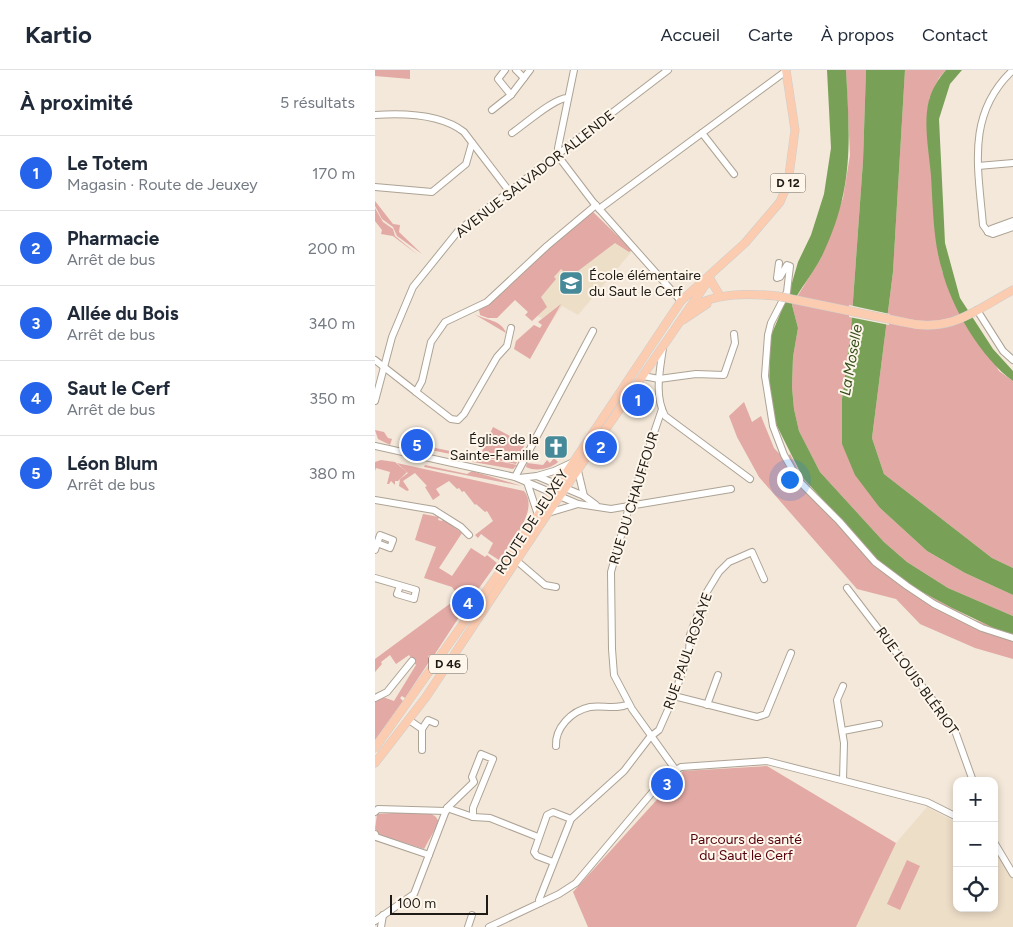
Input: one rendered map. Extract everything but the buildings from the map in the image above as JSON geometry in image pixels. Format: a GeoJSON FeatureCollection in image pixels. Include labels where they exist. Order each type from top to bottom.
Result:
{"type":"FeatureCollection","features":[{"type":"Feature","properties":{"kind":"main road","name":"D 12"},"geometry":{"type":"LineString","coordinates":[[671,318],[681,301],[745,244],[780,202],[788,183],[795,130],[785,72]]}},
{"type":"Feature","properties":{"kind":"main road","name":"D 12"},"geometry":{"type":"LineString","coordinates":[[678,325],[716,270]]}},
{"type":"Feature","properties":{"kind":"main road"},"geometry":{"type":"LineString","coordinates":[[710,279],[720,296]]}},
{"type":"Feature","properties":{"kind":"main road"},"geometry":{"type":"LineString","coordinates":[[671,318],[688,308],[720,296],[748,294],[777,296],[915,325],[939,326],[961,319],[1013,290]]}},
{"type":"Feature","properties":{"kind":"main road"},"geometry":{"type":"LineString","coordinates":[[678,325],[707,304],[748,294]]}},
{"type":"Feature","properties":{"kind":"main road","name":"ROUTE DE JEUXEY"},"geometry":{"type":"LineString","coordinates":[[375,748],[414,696],[671,318]]}},
{"type":"Feature","properties":{"kind":"main road","name":"ROUTE DE JEUXEY"},"geometry":{"type":"LineString","coordinates":[[375,763],[409,720],[548,513],[678,325]]}},
{"type":"Feature","properties":{"kind":"street"},"geometry":{"type":"LineString","coordinates":[[505,70],[498,78],[511,95]]}},
{"type":"Feature","properties":{"kind":"street"},"geometry":{"type":"LineString","coordinates":[[517,70],[524,78]]}},
{"type":"Feature","properties":{"kind":"street"},"geometry":{"type":"LineString","coordinates":[[492,110],[511,95],[530,70]]}},
{"type":"Feature","properties":{"kind":"street"},"geometry":{"type":"LineString","coordinates":[[574,70],[557,148],[558,156],[597,207],[688,308]]}},
{"type":"Feature","properties":{"kind":"street","name":"AVENUE SALVADOR ALLENDE"},"geometry":{"type":"LineString","coordinates":[[375,401],[398,319],[413,287],[459,230],[668,70]]}},
{"type":"Feature","properties":{"kind":"street"},"geometry":{"type":"LineString","coordinates":[[1013,70],[999,83],[987,103],[978,134],[978,166],[983,224],[988,232],[993,234],[1013,227]]}},
{"type":"Feature","properties":{"kind":"street"},"geometry":{"type":"LineString","coordinates":[[416,392],[422,381],[431,342],[445,322],[487,302],[547,246],[597,207],[785,72]]}},
{"type":"Feature","properties":{"kind":"street"},"geometry":{"type":"LineString","coordinates":[[512,133],[563,98],[568,98]]}},
{"type":"Feature","properties":{"kind":"street"},"geometry":{"type":"LineString","coordinates":[[375,115],[395,114],[443,120],[455,126],[472,143],[509,192]]}},
{"type":"Feature","properties":{"kind":"street"},"geometry":{"type":"LineString","coordinates":[[702,133],[734,174]]}},
{"type":"Feature","properties":{"kind":"street"},"geometry":{"type":"LineString","coordinates":[[375,187],[432,192],[467,164],[472,143]]}},
{"type":"Feature","properties":{"kind":"street"},"geometry":{"type":"LineString","coordinates":[[978,166],[1013,163]]}},
{"type":"Feature","properties":{"kind":"street"},"geometry":{"type":"LineString","coordinates":[[988,232],[991,229],[1013,221]]}},
{"type":"Feature","properties":{"kind":"street"},"geometry":{"type":"LineString","coordinates":[[779,263],[777,278],[781,277],[787,265],[790,266],[787,292],[769,329],[765,376],[773,426],[784,455],[799,481],[839,521],[875,562],[907,586],[934,604],[982,628],[1013,638]]}},
{"type":"Feature","properties":{"kind":"street"},"geometry":{"type":"LineString","coordinates":[[975,311],[1003,351],[1013,360]]}},
{"type":"Feature","properties":{"kind":"street"},"geometry":{"type":"LineString","coordinates":[[375,360],[451,419],[458,420],[464,414],[497,357],[507,346],[511,328]]}},
{"type":"Feature","properties":{"kind":"street"},"geometry":{"type":"LineString","coordinates":[[516,478],[593,331]]}},
{"type":"Feature","properties":{"kind":"street"},"geometry":{"type":"LineString","coordinates":[[643,376],[659,379],[696,374],[724,375],[727,371],[735,343],[734,334]]}},
{"type":"Feature","properties":{"kind":"street"},"geometry":{"type":"LineString","coordinates":[[663,348],[659,379],[662,409],[670,420],[751,479]]}},
{"type":"Feature","properties":{"kind":"street","name":"RUE DU CHAUFFOUR"},"geometry":{"type":"LineString","coordinates":[[662,409],[629,507],[611,572],[614,675],[629,704],[675,769]]}},
{"type":"Feature","properties":{"kind":"street"},"geometry":{"type":"LineString","coordinates":[[375,446],[516,478],[577,504]]}},
{"type":"Feature","properties":{"kind":"street"},"geometry":{"type":"LineString","coordinates":[[516,478],[537,476],[571,463]]}},
{"type":"Feature","properties":{"kind":"street"},"geometry":{"type":"LineString","coordinates":[[578,471],[584,496]]}},
{"type":"Feature","properties":{"kind":"street"},"geometry":{"type":"LineString","coordinates":[[537,476],[584,496],[596,505]]}},
{"type":"Feature","properties":{"kind":"street"},"geometry":{"type":"LineString","coordinates":[[527,482],[538,515]]}},
{"type":"Feature","properties":{"kind":"street"},"geometry":{"type":"LineString","coordinates":[[548,513],[577,504],[596,505],[611,509],[708,492],[731,490]]}},
{"type":"Feature","properties":{"kind":"street"},"geometry":{"type":"LineString","coordinates":[[375,500],[434,510],[461,526],[469,535]]}},
{"type":"Feature","properties":{"kind":"street","name":"RUE PAUL ROSAYE"},"geometry":{"type":"LineString","coordinates":[[571,819],[624,771],[652,735],[659,730],[674,696],[689,652],[690,635],[705,596],[719,572],[729,562],[752,552],[764,578]]}},
{"type":"Feature","properties":{"kind":"street","name":"ROUTE DE JEUXEY"},"geometry":{"type":"LineString","coordinates":[[517,561],[545,585],[557,587]]}},
{"type":"Feature","properties":{"kind":"street"},"geometry":{"type":"LineString","coordinates":[[375,578],[400,586]]}},
{"type":"Feature","properties":{"kind":"street","name":"RUE LOUIS BLÉRIOT"},"geometry":{"type":"LineString","coordinates":[[847,588],[955,728],[972,777]]}},
{"type":"Feature","properties":{"kind":"street"},"geometry":{"type":"LineString","coordinates":[[674,696],[757,717],[766,714],[791,653]]}},
{"type":"Feature","properties":{"kind":"street"},"geometry":{"type":"LineString","coordinates":[[375,698],[387,692],[412,661]]}},
{"type":"Feature","properties":{"kind":"street"},"geometry":{"type":"LineString","coordinates":[[707,705],[718,675]]}},
{"type":"Feature","properties":{"kind":"street"},"geometry":{"type":"LineString","coordinates":[[843,686],[837,700],[838,714],[843,731],[843,780]]}},
{"type":"Feature","properties":{"kind":"street"},"geometry":{"type":"LineString","coordinates":[[556,746],[556,737],[559,729],[567,719],[582,710],[591,707],[620,708],[629,704]]}},
{"type":"Feature","properties":{"kind":"street"},"geometry":{"type":"LineString","coordinates":[[409,720],[423,729]]}},
{"type":"Feature","properties":{"kind":"street"},"geometry":{"type":"LineString","coordinates":[[422,750],[423,729],[428,720],[435,723]]}},
{"type":"Feature","properties":{"kind":"street"},"geometry":{"type":"LineString","coordinates":[[843,731],[879,724]]}},
{"type":"Feature","properties":{"kind":"street"},"geometry":{"type":"LineString","coordinates":[[473,817],[473,808],[481,784],[493,759],[481,754],[472,777],[474,782]]}},
{"type":"Feature","properties":{"kind":"street"},"geometry":{"type":"LineString","coordinates":[[489,927],[540,904],[576,883],[666,776],[675,769],[767,761],[927,802],[953,815]]}},
{"type":"Feature","properties":{"kind":"street"},"geometry":{"type":"LineString","coordinates":[[474,782],[481,784]]}},
{"type":"Feature","properties":{"kind":"street"},"geometry":{"type":"LineString","coordinates":[[375,921],[414,894],[447,810],[474,782]]}},
{"type":"Feature","properties":{"kind":"street"},"geometry":{"type":"LineString","coordinates":[[375,812],[378,810],[447,810],[473,817],[490,818],[538,837]]}},
{"type":"Feature","properties":{"kind":"street"},"geometry":{"type":"LineString","coordinates":[[540,904],[539,900],[571,819],[553,812],[547,815],[533,852],[537,856],[553,862]]}},
{"type":"Feature","properties":{"kind":"street"},"geometry":{"type":"LineString","coordinates":[[375,834],[376,836],[429,855]]}},
{"type":"Feature","properties":{"kind":"street"},"geometry":{"type":"LineString","coordinates":[[998,849],[1013,874]]}},
{"type":"Feature","properties":{"kind":"street"},"geometry":{"type":"LineString","coordinates":[[468,927],[472,915]]}},
{"type":"Feature","properties":{"kind":"street"},"geometry":{"type":"LineString","coordinates":[[381,927],[383,916]]}},
{"type":"Feature","properties":{"kind":"shaded area","name":"École élémentaire du Saut le Cerf"},"geometry":{"type":"Polygon","coordinates":[[[612,227],[633,250],[578,315],[562,306],[550,324],[519,303],[557,263],[588,248],[612,227]]]}},
{"type":"Feature","properties":{"kind":"shaded area"},"geometry":{"type":"Polygon","coordinates":[[[927,807],[953,821],[953,912],[998,912],[998,855],[1013,874],[1013,927],[856,927],[896,843],[927,807]]]}},
{"type":"Feature","properties":{"kind":"green space"},"geometry":{"type":"Polygon","coordinates":[[[375,70],[410,70],[410,79],[375,76],[375,70]]]}},
{"type":"Feature","properties":{"kind":"green space"},"geometry":{"type":"Polygon","coordinates":[[[846,70],[866,70],[863,161],[851,329],[842,399],[842,444],[880,508],[927,551],[965,573],[1013,595],[1013,616],[948,588],[907,562],[884,542],[820,472],[799,431],[792,387],[793,357],[798,328],[792,305],[821,258],[843,198],[850,155],[846,70]]]}},
{"type":"Feature","properties":{"kind":"green space"},"geometry":{"type":"Polygon","coordinates":[[[905,70],[946,70],[939,78],[929,99],[942,271],[999,371],[1013,381],[1013,568],[992,558],[884,474],[872,438],[893,272],[905,70]]]}},
{"type":"Feature","properties":{"kind":"green space"},"geometry":{"type":"Polygon","coordinates":[[[375,201],[393,224],[400,225],[399,232],[422,254],[397,236],[393,227],[382,219],[375,206],[375,201]]]}},
{"type":"Feature","properties":{"kind":"green space"},"geometry":{"type":"Polygon","coordinates":[[[375,208],[383,222],[393,229],[395,236],[418,255],[393,236],[381,234],[382,230],[375,221],[375,208]]]}},
{"type":"Feature","properties":{"kind":"green space"},"geometry":{"type":"Polygon","coordinates":[[[592,211],[632,250],[629,252],[615,243],[570,277],[561,269],[554,277],[556,279],[541,297],[547,307],[532,321],[525,315],[528,312],[515,300],[497,318],[488,318],[480,315],[479,310],[492,302],[532,262],[592,211]]]}},
{"type":"Feature","properties":{"kind":"green space"},"geometry":{"type":"Polygon","coordinates":[[[561,304],[530,359],[514,349],[516,341],[534,325],[540,328],[542,325],[538,322],[561,304]]]}},
{"type":"Feature","properties":{"kind":"green space"},"geometry":{"type":"Polygon","coordinates":[[[474,314],[501,325],[506,333],[474,314]]]}},
{"type":"Feature","properties":{"kind":"green space"},"geometry":{"type":"Polygon","coordinates":[[[744,402],[752,422],[761,416],[774,448],[785,460],[790,454],[802,477],[816,493],[913,587],[973,619],[1013,634],[1013,659],[975,648],[920,624],[896,599],[857,589],[759,477],[737,437],[729,416],[744,402]]]}},
{"type":"Feature","properties":{"kind":"green space"},"geometry":{"type":"Polygon","coordinates":[[[493,427],[525,444],[516,464],[480,456],[493,427]]]}},
{"type":"Feature","properties":{"kind":"green space"},"geometry":{"type":"Polygon","coordinates":[[[375,430],[384,432],[388,438],[392,439],[390,445],[378,439],[375,430]]]}},
{"type":"Feature","properties":{"kind":"green space"},"geometry":{"type":"Polygon","coordinates":[[[426,446],[517,465],[513,469],[473,462],[470,458],[426,449],[426,446]]]}},
{"type":"Feature","properties":{"kind":"green space"},"geometry":{"type":"Polygon","coordinates":[[[554,458],[558,462],[547,468],[534,469],[526,467],[527,463],[543,465],[547,460],[550,463],[554,458]]]}},
{"type":"Feature","properties":{"kind":"green space"},"geometry":{"type":"Polygon","coordinates":[[[381,460],[395,462],[407,472],[398,481],[395,481],[395,485],[391,481],[387,484],[390,472],[376,468],[375,471],[375,462],[381,460]]]}},
{"type":"Feature","properties":{"kind":"green space"},"geometry":{"type":"Polygon","coordinates":[[[397,463],[524,491],[528,499],[526,517],[516,536],[499,560],[488,553],[493,543],[481,534],[478,538],[475,535],[493,521],[487,511],[485,512],[475,505],[464,491],[462,492],[459,488],[457,489],[449,481],[436,489],[440,495],[433,500],[425,487],[427,486],[415,473],[403,481],[409,490],[407,491],[399,486],[400,479],[408,473],[397,463]]]}},
{"type":"Feature","properties":{"kind":"green space"},"geometry":{"type":"Polygon","coordinates":[[[425,465],[467,474],[472,471],[522,486],[424,467],[425,465]]]}},
{"type":"Feature","properties":{"kind":"green space"},"geometry":{"type":"Polygon","coordinates":[[[423,514],[439,517],[438,520],[442,521],[443,519],[462,533],[439,568],[452,576],[471,548],[485,557],[487,555],[497,563],[474,595],[465,603],[465,608],[433,657],[428,656],[431,659],[405,698],[402,696],[400,698],[403,701],[375,740],[375,702],[383,697],[394,701],[416,665],[409,655],[396,664],[390,655],[381,662],[382,664],[375,672],[375,659],[459,597],[452,587],[424,578],[436,547],[415,540],[423,514]]]}},
{"type":"Feature","properties":{"kind":"green space","name":"Parcours de santé du Saut le Cerf"},"geometry":{"type":"Polygon","coordinates":[[[767,766],[896,843],[856,927],[588,927],[573,892],[683,771],[767,766]]]}},
{"type":"Feature","properties":{"kind":"green space"},"geometry":{"type":"Polygon","coordinates":[[[427,811],[436,817],[439,822],[424,849],[380,835],[375,829],[377,814],[427,811]]]}},
{"type":"Feature","properties":{"kind":"green space"},"geometry":{"type":"Polygon","coordinates":[[[907,860],[920,866],[900,910],[887,904],[907,860]]]}},
{"type":"Feature","properties":{"kind":"water"},"geometry":{"type":"Polygon","coordinates":[[[827,70],[846,70],[849,143],[845,187],[832,232],[822,256],[792,305],[798,328],[793,357],[792,387],[799,431],[820,472],[884,542],[907,562],[948,588],[1013,616],[1013,634],[996,629],[913,587],[879,561],[803,478],[776,424],[769,392],[770,338],[789,293],[798,262],[811,235],[824,194],[831,148],[827,70]]]}},
{"type":"Feature","properties":{"kind":"water","name":"La Moselle"},"geometry":{"type":"Polygon","coordinates":[[[866,70],[905,70],[893,272],[872,438],[884,474],[992,558],[1013,568],[1013,595],[965,573],[927,551],[880,508],[855,475],[842,444],[842,399],[851,329],[863,161],[866,70]]]}},
{"type":"Feature","properties":{"kind":"water"},"geometry":{"type":"Polygon","coordinates":[[[946,70],[962,70],[950,84],[939,119],[945,243],[960,298],[993,349],[1013,371],[1013,381],[990,360],[969,331],[946,284],[939,259],[934,223],[926,118],[932,92],[946,70]]]}},
{"type":"Feature","properties":{"kind":"pier"},"geometry":{"type":"Polygon","coordinates":[[[849,305],[890,314],[889,325],[849,317],[849,305]]]}},
{"type":"Feature","properties":{"kind":"place","name":"École élémentaire du Saut le Cerf"},"geometry":{"type":"Point","coordinates":[571,283]}},
{"type":"Feature","properties":{"kind":"place","name":"Le Totem"},"geometry":{"type":"Point","coordinates":[638,400]}},
{"type":"Feature","properties":{"kind":"place","name":"Léon Blum"},"geometry":{"type":"Point","coordinates":[417,445]}},
{"type":"Feature","properties":{"kind":"place","name":"Église de la Sainte-Famille"},"geometry":{"type":"Point","coordinates":[556,447]}},
{"type":"Feature","properties":{"kind":"place","name":"Pharmacie"},"geometry":{"type":"Point","coordinates":[601,447]}},
{"type":"Feature","properties":{"kind":"place","name":"Saut le Cerf"},"geometry":{"type":"Point","coordinates":[468,603]}},
{"type":"Feature","properties":{"kind":"place","name":"Allée du Bois"},"geometry":{"type":"Point","coordinates":[667,784]}}]}
